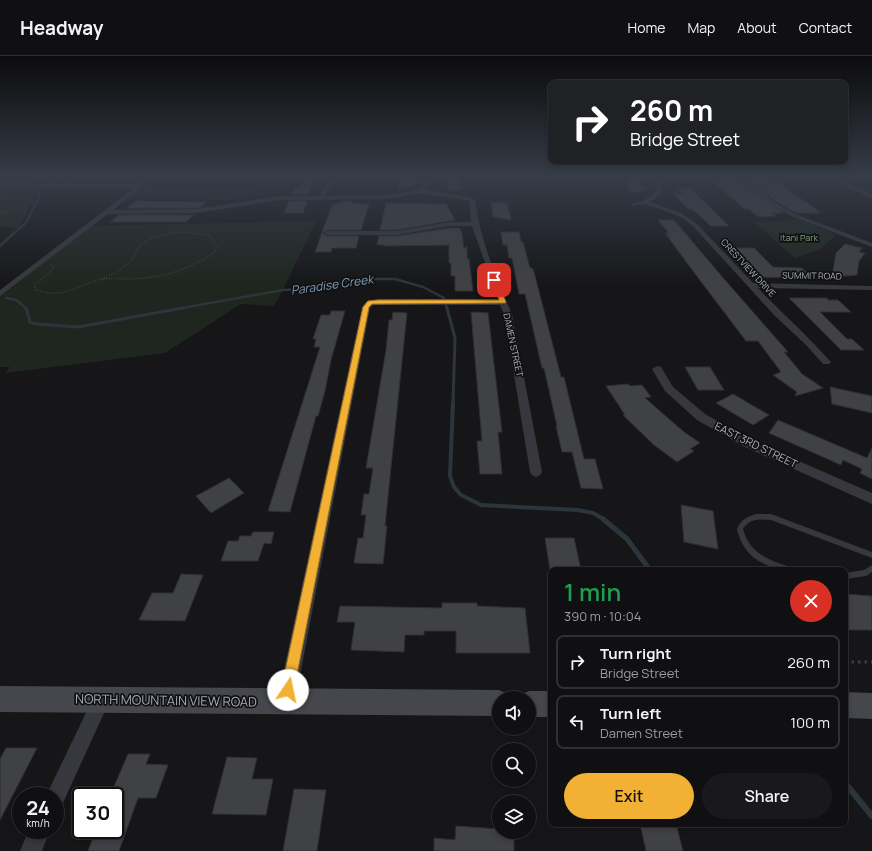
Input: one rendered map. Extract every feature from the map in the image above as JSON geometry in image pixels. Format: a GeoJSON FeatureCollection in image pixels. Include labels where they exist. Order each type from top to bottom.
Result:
{"type":"FeatureCollection","features":[{"type":"Feature","properties":{"kind":"street"},"geometry":{"type":"LineString","coordinates":[[0,294],[105,213]]}},
{"type":"Feature","properties":{"kind":"street","name":"DAMEN STREET"},"geometry":{"type":"LineString","coordinates":[[474,213],[475,224],[509,321],[536,472]]}},
{"type":"Feature","properties":{"kind":"street","name":"CRESTVIEW DRIVE"},"geometry":{"type":"LineString","coordinates":[[676,213],[690,220],[778,314],[826,362]]}},
{"type":"Feature","properties":{"kind":"street"},"geometry":{"type":"LineString","coordinates":[[790,213],[872,245]]}},
{"type":"Feature","properties":{"kind":"street"},"geometry":{"type":"LineString","coordinates":[[327,232],[396,233],[450,224],[475,224]]}},
{"type":"Feature","properties":{"kind":"street","name":"SUMMIT ROAD"},"geometry":{"type":"LineString","coordinates":[[751,285],[872,288]]}},
{"type":"Feature","properties":{"kind":"street"},"geometry":{"type":"LineString","coordinates":[[286,702],[366,307],[370,303],[502,302]]}},
{"type":"Feature","properties":{"kind":"street","name":"EAST 3RD STREET"},"geometry":{"type":"LineString","coordinates":[[657,369],[669,389],[701,417],[749,444],[872,499]]}},
{"type":"Feature","properties":{"kind":"street","name":"NORTH MOUNTAIN VIEW ROAD"},"geometry":{"type":"LineString","coordinates":[[0,699],[492,703]]}},
{"type":"Feature","properties":{"kind":"street"},"geometry":{"type":"LineString","coordinates":[[60,787],[101,700]]}},
{"type":"Feature","properties":{"kind":"street"},"geometry":{"type":"LineString","coordinates":[[536,704],[548,704]]}},
{"type":"Feature","properties":{"kind":"street"},"geometry":{"type":"LineString","coordinates":[[848,705],[872,706]]}},
{"type":"Feature","properties":{"kind":"street"},"geometry":{"type":"LineString","coordinates":[[31,851],[36,839]]}},
{"type":"Feature","properties":{"kind":"lane"},"geometry":{"type":"LineString","coordinates":[[780,567],[773,565],[753,553],[744,542],[740,529],[744,521],[754,516],[771,517],[872,555]]}},
{"type":"Feature","properties":{"kind":"lane"},"geometry":{"type":"LineString","coordinates":[[848,576],[866,573],[872,568]]}},
{"type":"Feature","properties":{"kind":"path"},"geometry":{"type":"LineString","coordinates":[[54,268],[35,285],[35,289],[47,293],[65,293],[102,279],[116,272],[131,261],[136,255],[139,246],[145,241],[153,238],[175,234],[201,233],[208,235],[217,247],[209,256],[171,275],[132,279],[102,279]]}},
{"type":"Feature","properties":{"kind":"path"},"geometry":{"type":"LineString","coordinates":[[848,662],[872,662]]}},
{"type":"Feature","properties":{"kind":"green space"},"geometry":{"type":"Polygon","coordinates":[[[0,213],[27,213],[20,228],[0,227],[0,213]]]}},
{"type":"Feature","properties":{"kind":"green space","name":"Itani Park"},"geometry":{"type":"Polygon","coordinates":[[[798,219],[836,235],[819,250],[795,258],[754,222],[783,221],[798,219]]]}},
{"type":"Feature","properties":{"kind":"green space"},"geometry":{"type":"Polygon","coordinates":[[[316,221],[274,306],[241,304],[165,353],[5,373],[10,367],[0,367],[0,294],[88,226],[316,221]]]}},
{"type":"Feature","properties":{"kind":"building"},"geometry":{"type":"Polygon","coordinates":[[[329,213],[366,213],[361,230],[327,230],[323,233],[327,236],[359,236],[356,248],[332,248],[331,252],[315,252],[329,213]]]}},
{"type":"Feature","properties":{"kind":"building"},"geometry":{"type":"Polygon","coordinates":[[[384,213],[451,213],[455,220],[396,230],[380,230],[384,213]]]}},
{"type":"Feature","properties":{"kind":"building"},"geometry":{"type":"Polygon","coordinates":[[[492,213],[509,213],[511,220],[493,217],[492,213]]]}},
{"type":"Feature","properties":{"kind":"building"},"geometry":{"type":"Polygon","coordinates":[[[697,213],[716,213],[729,226],[711,226],[697,213]]]}},
{"type":"Feature","properties":{"kind":"building"},"geometry":{"type":"Polygon","coordinates":[[[754,213],[771,213],[776,216],[759,217],[754,213]]]}},
{"type":"Feature","properties":{"kind":"building"},"geometry":{"type":"Polygon","coordinates":[[[119,215],[194,215],[186,222],[110,222],[119,215]]]}},
{"type":"Feature","properties":{"kind":"building"},"geometry":{"type":"Polygon","coordinates":[[[658,220],[674,220],[788,352],[784,352],[802,374],[823,388],[795,396],[797,392],[773,375],[781,372],[758,341],[746,341],[665,233],[669,233],[658,220]]]}},
{"type":"Feature","properties":{"kind":"building"},"geometry":{"type":"Polygon","coordinates":[[[459,228],[462,233],[464,249],[467,246],[467,259],[469,259],[473,291],[455,291],[455,276],[451,276],[451,263],[449,263],[449,245],[377,245],[379,236],[396,236],[459,228]]]}},
{"type":"Feature","properties":{"kind":"building"},"geometry":{"type":"Polygon","coordinates":[[[501,232],[519,232],[521,242],[523,242],[530,268],[532,268],[534,272],[561,377],[564,377],[584,459],[595,459],[603,489],[581,488],[572,452],[562,452],[544,368],[542,368],[525,294],[519,294],[512,258],[509,258],[507,245],[503,245],[501,232]]]}},
{"type":"Feature","properties":{"kind":"building"},"geometry":{"type":"Polygon","coordinates":[[[845,244],[862,248],[859,252],[865,253],[859,261],[857,275],[832,277],[836,253],[845,244]]]}},
{"type":"Feature","properties":{"kind":"building"},"geometry":{"type":"Polygon","coordinates":[[[735,248],[754,248],[773,267],[802,268],[813,278],[749,277],[749,267],[754,267],[735,248]]]}},
{"type":"Feature","properties":{"kind":"building"},"geometry":{"type":"Polygon","coordinates":[[[789,298],[827,298],[828,300],[838,300],[851,312],[820,312],[847,339],[852,339],[864,350],[841,350],[789,298]]]}},
{"type":"Feature","properties":{"kind":"building"},"geometry":{"type":"Polygon","coordinates":[[[331,311],[345,311],[331,360],[325,391],[318,416],[316,416],[290,512],[268,511],[320,347],[314,347],[316,339],[313,339],[321,315],[330,315],[331,311]]]}},
{"type":"Feature","properties":{"kind":"building"},"geometry":{"type":"Polygon","coordinates":[[[393,312],[407,313],[385,526],[387,526],[383,564],[354,563],[358,538],[363,538],[366,515],[361,515],[364,494],[369,494],[373,468],[366,468],[386,350],[389,320],[392,320],[393,312]]]}},
{"type":"Feature","properties":{"kind":"building"},"geometry":{"type":"Polygon","coordinates":[[[471,312],[488,313],[502,432],[498,432],[502,474],[480,474],[477,441],[482,441],[471,312]]]}},
{"type":"Feature","properties":{"kind":"building"},"geometry":{"type":"Polygon","coordinates":[[[685,367],[710,367],[724,390],[698,390],[685,367]]]}},
{"type":"Feature","properties":{"kind":"building"},"geometry":{"type":"Polygon","coordinates":[[[628,384],[630,386],[642,385],[651,397],[645,398],[684,432],[700,443],[690,449],[694,451],[677,462],[654,445],[623,415],[625,415],[606,386],[628,384]]]}},
{"type":"Feature","properties":{"kind":"building"},"geometry":{"type":"Polygon","coordinates":[[[830,387],[872,396],[872,413],[832,404],[830,387]]]}},
{"type":"Feature","properties":{"kind":"building"},"geometry":{"type":"Polygon","coordinates":[[[733,394],[769,415],[753,425],[716,403],[733,394]]]}},
{"type":"Feature","properties":{"kind":"building"},"geometry":{"type":"Polygon","coordinates":[[[778,420],[867,458],[872,448],[872,479],[860,473],[862,469],[843,460],[841,465],[769,433],[778,420]]]}},
{"type":"Feature","properties":{"kind":"building"},"geometry":{"type":"Polygon","coordinates":[[[229,478],[244,493],[211,513],[196,496],[229,478]]]}},
{"type":"Feature","properties":{"kind":"building"},"geometry":{"type":"Polygon","coordinates":[[[681,505],[713,511],[718,549],[684,542],[681,505]]]}},
{"type":"Feature","properties":{"kind":"building"},"geometry":{"type":"Polygon","coordinates":[[[253,532],[274,532],[271,544],[264,543],[258,561],[221,561],[228,541],[238,541],[240,536],[251,536],[253,532]]]}},
{"type":"Feature","properties":{"kind":"building"},"geometry":{"type":"Polygon","coordinates":[[[545,538],[574,538],[580,567],[550,567],[545,538]]]}},
{"type":"Feature","properties":{"kind":"building"},"geometry":{"type":"Polygon","coordinates":[[[181,574],[203,575],[185,621],[139,620],[152,593],[173,593],[181,574]]]}},
{"type":"Feature","properties":{"kind":"building"},"geometry":{"type":"Polygon","coordinates":[[[848,594],[872,596],[872,630],[848,630],[848,594]]]}},
{"type":"Feature","properties":{"kind":"building"},"geometry":{"type":"Polygon","coordinates":[[[442,603],[477,603],[477,606],[525,608],[530,653],[456,653],[456,631],[424,631],[424,635],[405,635],[404,652],[351,650],[355,622],[337,622],[340,606],[442,608],[442,603]]]}},
{"type":"Feature","properties":{"kind":"building"},"geometry":{"type":"Polygon","coordinates":[[[6,748],[37,748],[17,787],[12,787],[12,797],[0,820],[0,759],[6,748]]]}},
{"type":"Feature","properties":{"kind":"building"},"geometry":{"type":"Polygon","coordinates":[[[128,754],[150,754],[146,764],[168,765],[156,798],[138,798],[124,837],[124,787],[114,787],[128,754]]]}},
{"type":"Feature","properties":{"kind":"building"},"geometry":{"type":"Polygon","coordinates":[[[227,757],[257,758],[252,779],[273,779],[266,815],[212,814],[227,757]]]}},
{"type":"Feature","properties":{"kind":"building"},"geometry":{"type":"Polygon","coordinates":[[[294,789],[326,790],[317,851],[283,851],[294,789]]]}},
{"type":"Feature","properties":{"kind":"building"},"geometry":{"type":"Polygon","coordinates":[[[456,826],[492,829],[492,839],[514,839],[514,851],[434,851],[434,838],[455,840],[456,826]]]}},
{"type":"Feature","properties":{"kind":"building"},"geometry":{"type":"Polygon","coordinates":[[[641,827],[677,827],[683,851],[646,851],[641,827]]]}},
{"type":"Feature","properties":{"kind":"building"},"geometry":{"type":"Polygon","coordinates":[[[93,839],[123,839],[119,851],[88,851],[93,839]]]}},
{"type":"Feature","properties":{"kind":"waterway","name":"Paradise Creek"},"geometry":{"type":"LineString","coordinates":[[12,235],[26,223],[31,213]]}},
{"type":"Feature","properties":{"kind":"waterway","name":"Paradise Creek"},"geometry":{"type":"LineString","coordinates":[[0,246],[13,234]]}},
{"type":"Feature","properties":{"kind":"waterway","name":"Paradise Creek"},"geometry":{"type":"LineString","coordinates":[[177,309],[283,290],[302,289],[359,279],[395,279],[423,287],[444,298],[447,309]]}},
{"type":"Feature","properties":{"kind":"waterway","name":"Paradise Creek"},"geometry":{"type":"LineString","coordinates":[[6,298],[16,300],[26,308]]}},
{"type":"Feature","properties":{"kind":"waterway","name":"Paradise Creek"},"geometry":{"type":"LineString","coordinates":[[26,308],[30,322],[36,324],[78,327],[183,308]]}},
{"type":"Feature","properties":{"kind":"waterway","name":"Paradise Creek"},"geometry":{"type":"LineString","coordinates":[[447,308],[455,338],[453,403]]}},
{"type":"Feature","properties":{"kind":"waterway","name":"Paradise Creek"},"geometry":{"type":"LineString","coordinates":[[453,402],[450,476],[454,487],[461,495],[481,505],[578,510],[593,513],[605,520]]}},
{"type":"Feature","properties":{"kind":"waterway","name":"Paradise Creek"},"geometry":{"type":"LineString","coordinates":[[603,519],[627,539],[648,567]]}},
{"type":"Feature","properties":{"kind":"waterway","name":"Paradise Creek"},"geometry":{"type":"LineString","coordinates":[[848,787],[872,816]]}},
{"type":"Feature","properties":{"kind":"route"},"geometry":{"type":"LineString","coordinates":[[288,690],[366,307],[370,303],[378,302],[502,302],[494,280]]}}]}
